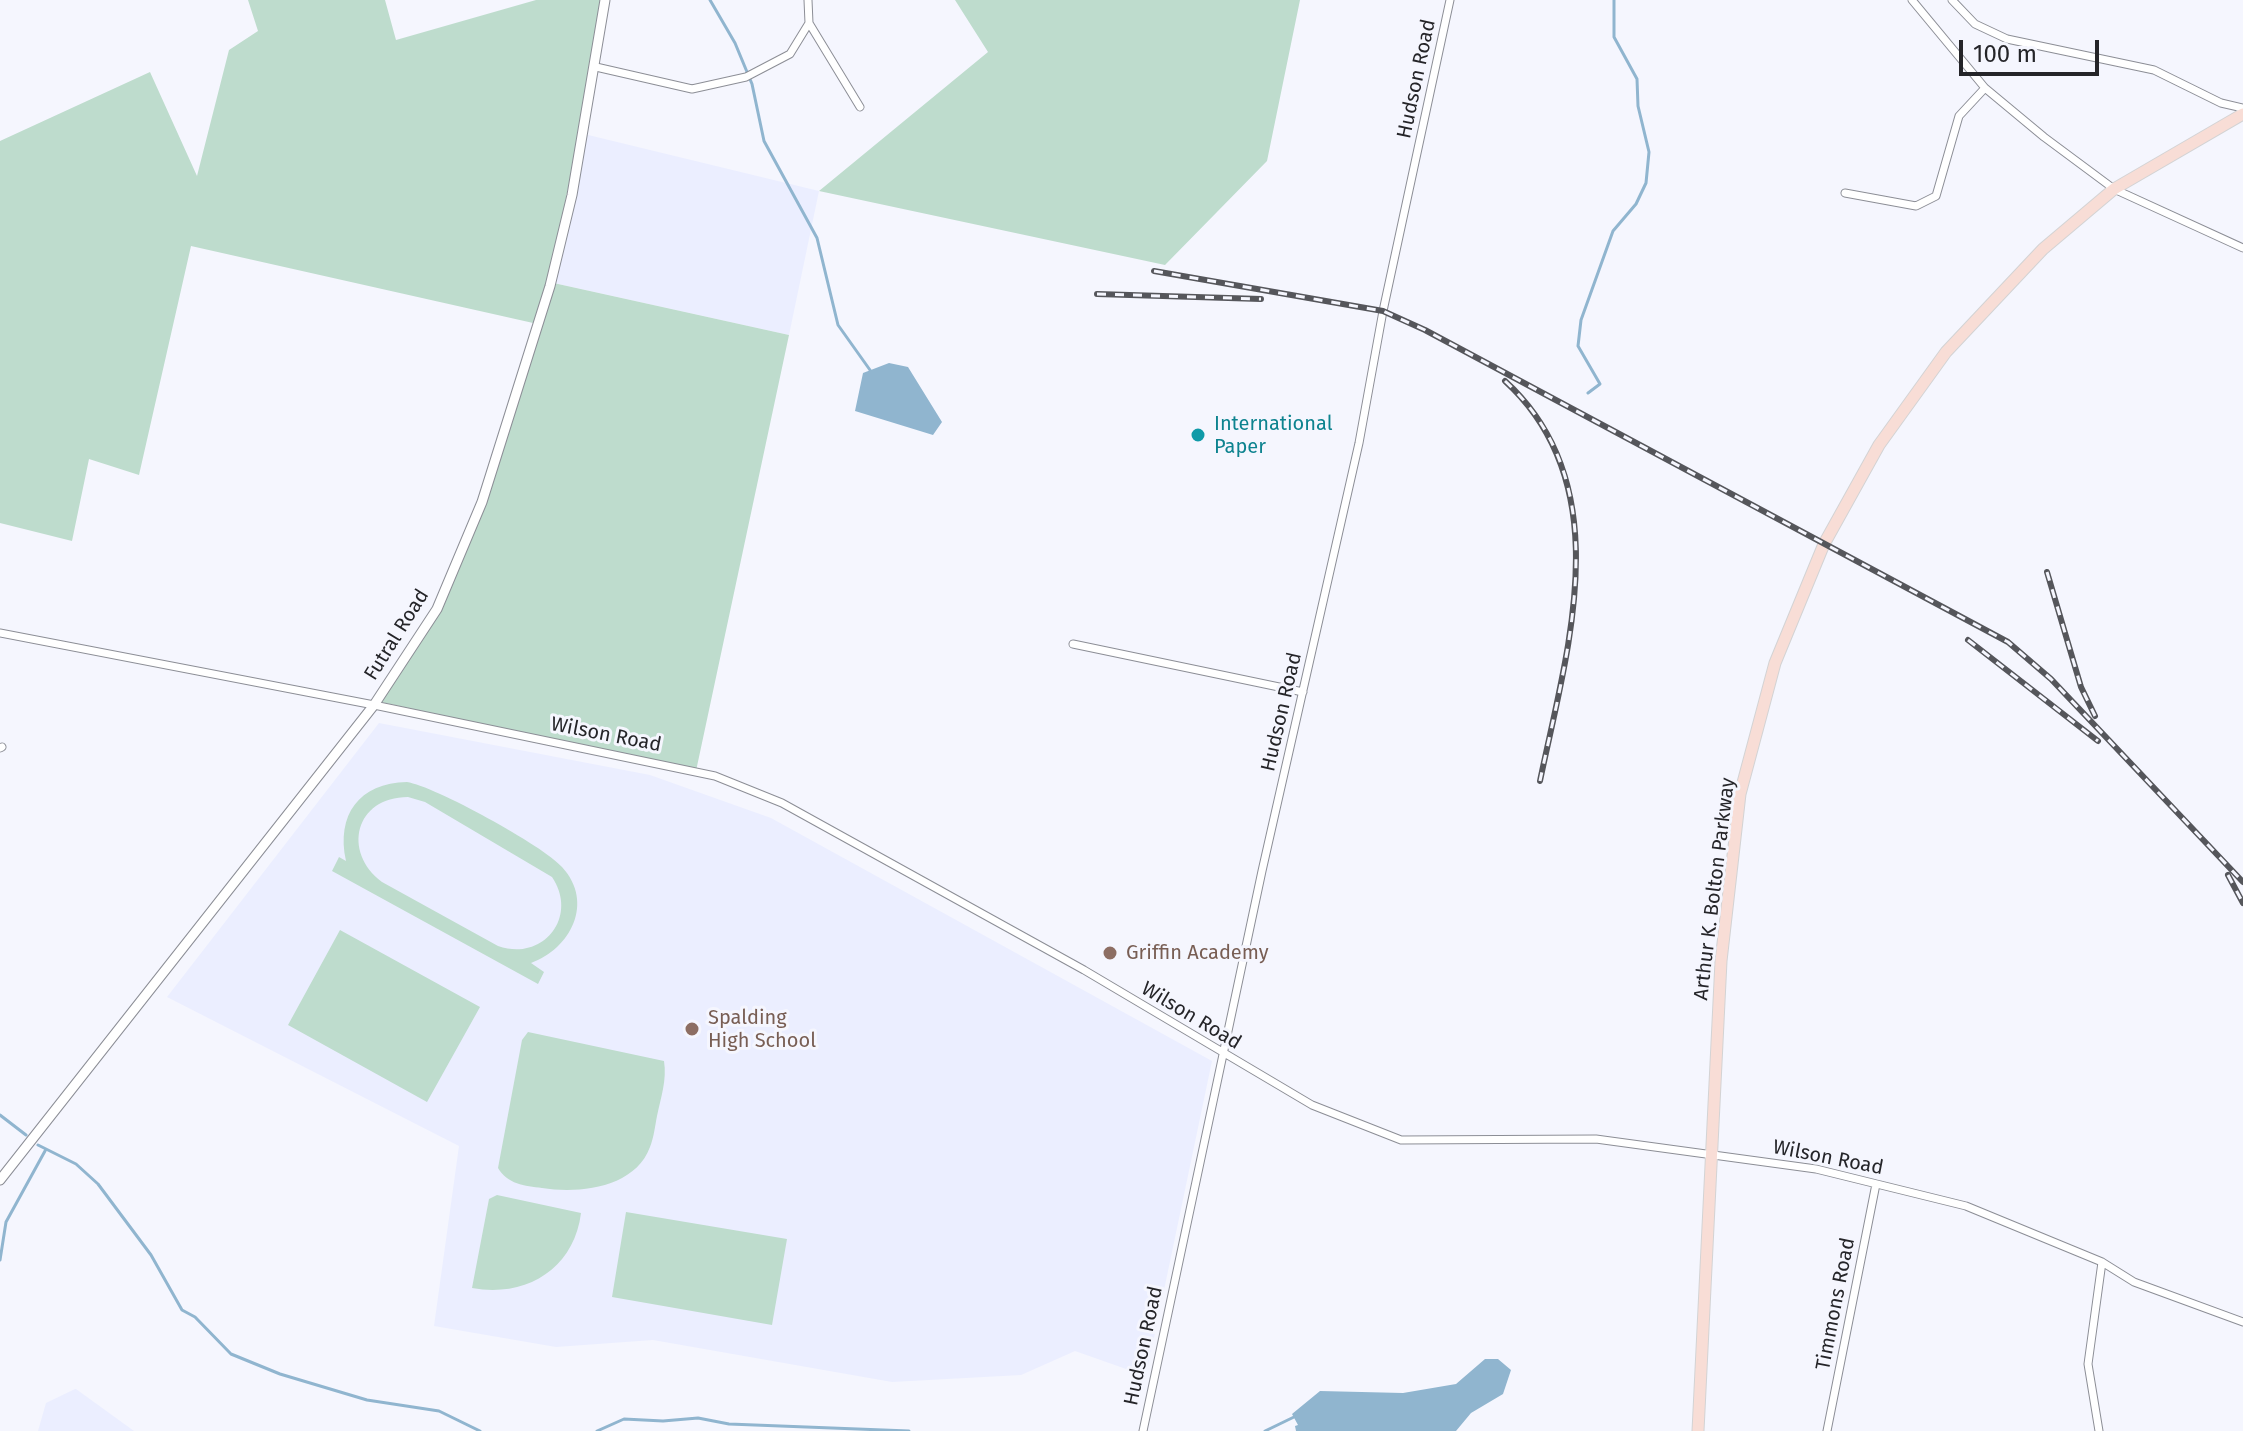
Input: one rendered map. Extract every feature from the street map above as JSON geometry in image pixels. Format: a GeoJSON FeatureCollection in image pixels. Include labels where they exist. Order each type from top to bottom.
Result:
{"type":"FeatureCollection","features":[{"type":"Feature","properties":{"kind":"main road","name":"Arthur K. Bolton Parkway"},"geometry":{"type":"LineString","coordinates":[[1698,1431],[1721,961],[1740,794],[1775,663],[1824,544],[1879,445],[1946,352],[2043,249],[2114,189],[2243,111]]}},
{"type":"Feature","properties":{"kind":"street","name":"Futral Road"},"geometry":{"type":"LineString","coordinates":[[0,1180],[374,705],[437,609],[482,502],[554,270],[596,67],[605,0]]}},
{"type":"Feature","properties":{"kind":"street"},"geometry":{"type":"LineString","coordinates":[[808,0],[809,23],[860,107]]}},
{"type":"Feature","properties":{"kind":"street","name":"Hudson Road"},"geometry":{"type":"LineString","coordinates":[[1143,1431],[1359,443],[1383,311],[1450,0]]}},
{"type":"Feature","properties":{"kind":"street"},"geometry":{"type":"LineString","coordinates":[[1912,0],[1985,88],[2114,189],[2243,248]]}},
{"type":"Feature","properties":{"kind":"street"},"geometry":{"type":"LineString","coordinates":[[1952,0],[1975,24],[2007,39],[2154,70],[2243,111]]}},
{"type":"Feature","properties":{"kind":"street"},"geometry":{"type":"LineString","coordinates":[[596,67],[692,89],[746,77],[790,54],[809,23]]}},
{"type":"Feature","properties":{"kind":"street"},"geometry":{"type":"LineString","coordinates":[[1845,193],[1916,206],[1936,196],[1959,116],[1985,88]]}},
{"type":"Feature","properties":{"kind":"street","name":"Wilson Road"},"geometry":{"type":"LineString","coordinates":[[0,633],[680,766],[749,788],[1084,970],[1223,1055],[1329,1114],[1401,1140],[1596,1139],[1816,1169],[1966,1206],[2102,1262],[2134,1282],[2243,1322]]}},
{"type":"Feature","properties":{"kind":"street"},"geometry":{"type":"LineString","coordinates":[[1073,644],[1303,692]]}},
{"type":"Feature","properties":{"kind":"street","name":"Timmons Road"},"geometry":{"type":"LineString","coordinates":[[1827,1431],[1876,1184]]}},
{"type":"Feature","properties":{"kind":"street"},"geometry":{"type":"LineString","coordinates":[[2099,1431],[2088,1364],[2102,1262]]}},
{"type":"Feature","properties":{"kind":"shaded area"},"geometry":{"type":"Polygon","coordinates":[[[580,133],[819,191],[789,335],[549,282],[580,133]]]}},
{"type":"Feature","properties":{"kind":"shaded area","name":"Spalding High School"},"geometry":{"type":"Polygon","coordinates":[[[379,723],[650,775],[771,818],[1212,1061],[1146,1376],[1075,1351],[1021,1375],[892,1382],[653,1340],[556,1347],[434,1326],[459,1146],[167,997],[379,723]]]}},
{"type":"Feature","properties":{"kind":"shaded area"},"geometry":{"type":"Polygon","coordinates":[[[75,1389],[134,1431],[38,1431],[46,1403],[75,1389]]]}},
{"type":"Feature","properties":{"kind":"green space"},"geometry":{"type":"Polygon","coordinates":[[[248,0],[385,0],[396,40],[536,0],[606,0],[549,282],[789,335],[696,771],[381,702],[445,601],[542,325],[191,246],[139,475],[89,459],[72,541],[0,523],[0,141],[150,72],[197,176],[229,50],[258,31],[248,0]]]}},
{"type":"Feature","properties":{"kind":"green space"},"geometry":{"type":"Polygon","coordinates":[[[955,0],[1300,0],[1267,161],[1165,265],[819,191],[988,52],[955,0]]]}},
{"type":"Feature","properties":{"kind":"green space"},"geometry":{"type":"Polygon","coordinates":[[[407,782],[421,786],[463,805],[534,845],[562,867],[577,895],[577,910],[567,936],[545,956],[531,963],[544,972],[538,984],[332,871],[339,857],[346,861],[345,829],[355,805],[364,795],[390,784],[407,782]],[[408,797],[390,799],[366,816],[360,828],[359,842],[369,870],[382,882],[498,946],[529,948],[542,942],[559,921],[559,892],[552,877],[425,802],[408,797]]]}},
{"type":"Feature","properties":{"kind":"green space"},"geometry":{"type":"Polygon","coordinates":[[[340,930],[480,1007],[427,1102],[288,1025],[340,930]]]}},
{"type":"Feature","properties":{"kind":"green space"},"geometry":{"type":"Polygon","coordinates":[[[528,1032],[664,1061],[664,1082],[650,1147],[643,1161],[632,1172],[604,1185],[557,1190],[511,1181],[498,1168],[522,1040],[528,1032]]]}},
{"type":"Feature","properties":{"kind":"green space"},"geometry":{"type":"Polygon","coordinates":[[[497,1195],[581,1213],[577,1233],[558,1264],[544,1275],[511,1288],[472,1288],[489,1199],[497,1195]]]}},
{"type":"Feature","properties":{"kind":"green space"},"geometry":{"type":"Polygon","coordinates":[[[626,1212],[787,1239],[772,1325],[612,1297],[626,1212]]]}},
{"type":"Feature","properties":{"kind":"water"},"geometry":{"type":"Polygon","coordinates":[[[889,363],[908,367],[942,422],[933,435],[855,411],[863,373],[889,363]]]}},
{"type":"Feature","properties":{"kind":"water"},"geometry":{"type":"Polygon","coordinates":[[[1485,1359],[1498,1359],[1511,1370],[1503,1394],[1471,1413],[1456,1431],[1296,1431],[1295,1426],[1298,1425],[1292,1414],[1320,1391],[1403,1393],[1456,1384],[1485,1359]]]}},
{"type":"Feature","properties":{"kind":"waterway"},"geometry":{"type":"LineString","coordinates":[[710,0],[735,43],[752,84],[764,141],[817,238],[838,325],[870,370]]}},
{"type":"Feature","properties":{"kind":"waterway"},"geometry":{"type":"LineString","coordinates":[[1588,393],[1600,384],[1578,346],[1581,320],[1613,231],[1636,204],[1646,183],[1649,152],[1638,106],[1637,79],[1614,37],[1614,0]]}},
{"type":"Feature","properties":{"kind":"waterway"},"geometry":{"type":"LineString","coordinates":[[0,1115],[26,1135]]}},
{"type":"Feature","properties":{"kind":"waterway"},"geometry":{"type":"LineString","coordinates":[[38,1145],[76,1164],[98,1184],[151,1255],[182,1310],[195,1317],[231,1354],[280,1374],[367,1400],[439,1411],[480,1431]]}},
{"type":"Feature","properties":{"kind":"waterway"},"geometry":{"type":"LineString","coordinates":[[0,1260],[6,1222],[45,1151]]}},
{"type":"Feature","properties":{"kind":"waterway"},"geometry":{"type":"LineString","coordinates":[[1265,1431],[1294,1417]]}},
{"type":"Feature","properties":{"kind":"waterway"},"geometry":{"type":"LineString","coordinates":[[597,1431],[624,1419],[663,1421],[698,1418],[729,1424],[909,1431]]}},
{"type":"Feature","properties":{"kind":"railway"},"geometry":{"type":"LineString","coordinates":[[1154,271],[1383,311],[1425,330],[2008,642],[2051,679],[2243,882]]}},
{"type":"Feature","properties":{"kind":"railway"},"geometry":{"type":"LineString","coordinates":[[1097,294],[1261,299]]}},
{"type":"Feature","properties":{"kind":"railway"},"geometry":{"type":"LineString","coordinates":[[1505,381],[1541,423],[1563,469],[1574,519],[1576,571],[1571,625],[1540,781]]}},
{"type":"Feature","properties":{"kind":"railway"},"geometry":{"type":"LineString","coordinates":[[2047,572],[2081,687],[2095,716]]}},
{"type":"Feature","properties":{"kind":"railway"},"geometry":{"type":"LineString","coordinates":[[1968,640],[2098,741]]}},
{"type":"Feature","properties":{"kind":"railway"},"geometry":{"type":"LineString","coordinates":[[2228,875],[2243,903]]}},
{"type":"Feature","properties":{"kind":"place","name":"International Paper"},"geometry":{"type":"Point","coordinates":[1198,435]}},
{"type":"Feature","properties":{"kind":"place","name":"Griffin Academy"},"geometry":{"type":"Point","coordinates":[1110,953]}},
{"type":"Feature","properties":{"kind":"place","name":"Spalding High School"},"geometry":{"type":"Point","coordinates":[692,1029]}}]}
